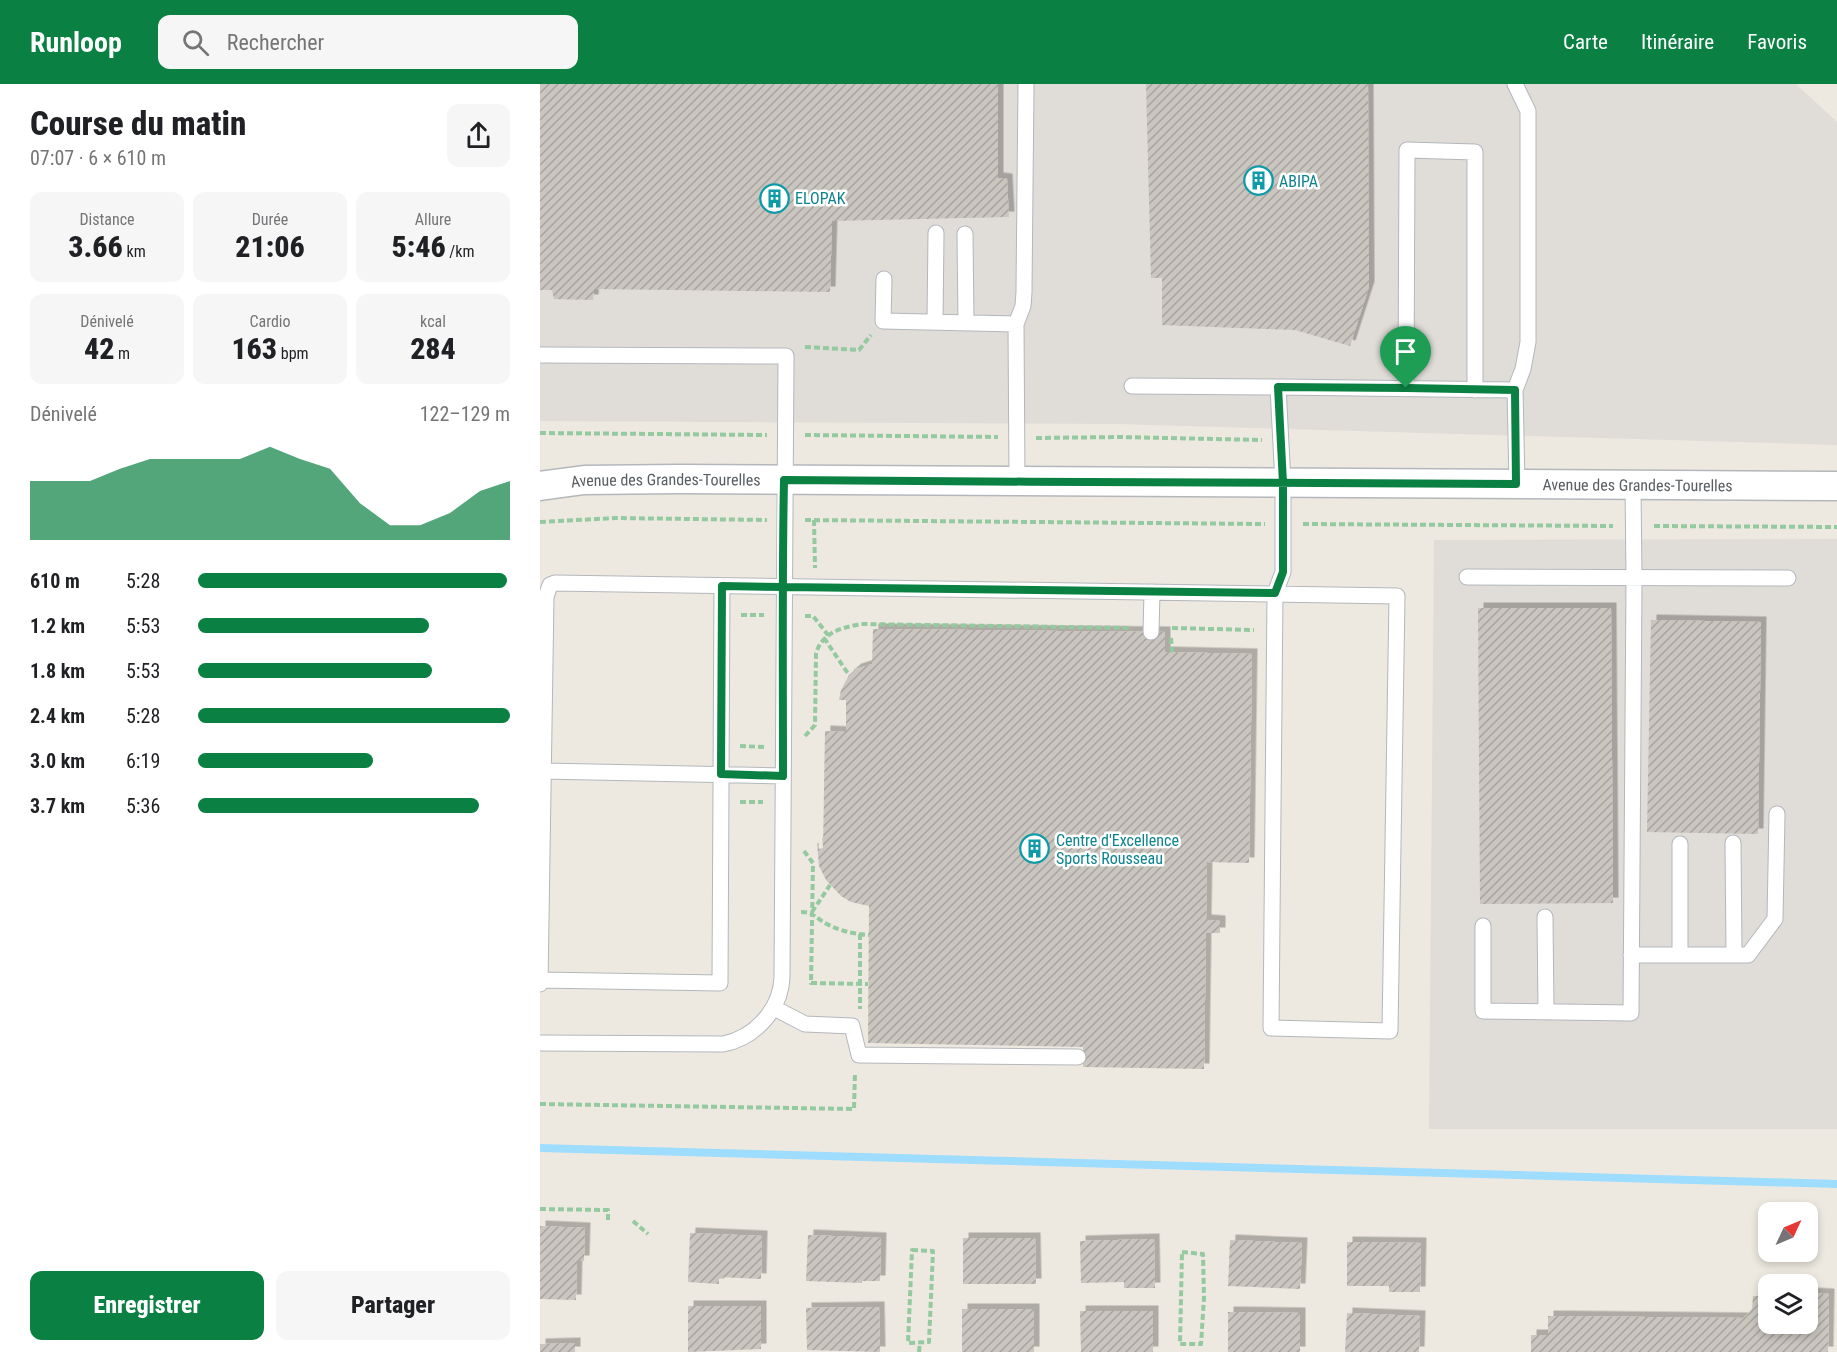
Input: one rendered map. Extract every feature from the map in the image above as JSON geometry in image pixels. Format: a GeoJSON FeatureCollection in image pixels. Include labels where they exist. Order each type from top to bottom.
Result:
{"type":"FeatureCollection","features":[{"type":"Feature","properties":{"kind":"street","name":"Avenue des Grandes-Tourelles"},"geometry":{"type":"LineString","coordinates":[[540,486],[601,480],[1017,480],[1837,486]]}},
{"type":"Feature","properties":{"kind":"lane"},"geometry":{"type":"LineString","coordinates":[[1017,480],[1016,324],[1023,306],[1024,292],[1026,84]]}},
{"type":"Feature","properties":{"kind":"lane"},"geometry":{"type":"LineString","coordinates":[[1515,84],[1528,111],[1528,342],[1523,369],[1515,390],[1516,484]]}},
{"type":"Feature","properties":{"kind":"lane"},"geometry":{"type":"LineString","coordinates":[[1406,388],[1407,150],[1475,152],[1475,390]]}},
{"type":"Feature","properties":{"kind":"lane"},"geometry":{"type":"LineString","coordinates":[[935,322],[936,233]]}},
{"type":"Feature","properties":{"kind":"lane"},"geometry":{"type":"LineString","coordinates":[[965,234],[966,323]]}},
{"type":"Feature","properties":{"kind":"lane"},"geometry":{"type":"LineString","coordinates":[[884,279],[883,321],[1016,324]]}},
{"type":"Feature","properties":{"kind":"lane"},"geometry":{"type":"LineString","coordinates":[[540,355],[786,356],[782,986],[774,1008],[761,1024],[741,1039],[723,1044],[540,1042]]}},
{"type":"Feature","properties":{"kind":"lane"},"geometry":{"type":"LineString","coordinates":[[1132,386],[1515,390]]}},
{"type":"Feature","properties":{"kind":"lane"},"geometry":{"type":"LineString","coordinates":[[722,586],[720,983],[540,981],[542,632],[547,590],[550,585],[555,583],[1275,593],[1397,596],[1390,1031],[1271,1028],[1275,593],[1283,572],[1283,483],[1278,387]]}},
{"type":"Feature","properties":{"kind":"lane"},"geometry":{"type":"LineString","coordinates":[[1483,926],[1483,1011],[1631,1013],[1633,485]]}},
{"type":"Feature","properties":{"kind":"lane"},"geometry":{"type":"LineString","coordinates":[[1467,577],[1788,578]]}},
{"type":"Feature","properties":{"kind":"lane"},"geometry":{"type":"LineString","coordinates":[[1151,629],[1152,592]]}},
{"type":"Feature","properties":{"kind":"lane"},"geometry":{"type":"LineString","coordinates":[[543,771],[783,776]]}},
{"type":"Feature","properties":{"kind":"lane"},"geometry":{"type":"LineString","coordinates":[[1631,955],[1748,955],[1775,919],[1777,814]]}},
{"type":"Feature","properties":{"kind":"lane"},"geometry":{"type":"LineString","coordinates":[[1733,843],[1734,955]]}},
{"type":"Feature","properties":{"kind":"lane"},"geometry":{"type":"LineString","coordinates":[[1680,844],[1680,955]]}},
{"type":"Feature","properties":{"kind":"lane"},"geometry":{"type":"LineString","coordinates":[[1545,917],[1546,1011]]}},
{"type":"Feature","properties":{"kind":"lane"},"geometry":{"type":"LineString","coordinates":[[774,1008],[805,1024],[852,1026],[859,1055],[1078,1057]]}},
{"type":"Feature","properties":{"kind":"path"},"geometry":{"type":"LineString","coordinates":[[800,347],[859,350],[883,321]]}},
{"type":"Feature","properties":{"kind":"path"},"geometry":{"type":"LineString","coordinates":[[540,433],[772,435]]}},
{"type":"Feature","properties":{"kind":"path"},"geometry":{"type":"LineString","coordinates":[[800,435],[998,436]]}},
{"type":"Feature","properties":{"kind":"path"},"geometry":{"type":"LineString","coordinates":[[1035,438],[1120,437],[1280,441]]}},
{"type":"Feature","properties":{"kind":"path"},"geometry":{"type":"LineString","coordinates":[[540,522],[616,518],[763,520]]}},
{"type":"Feature","properties":{"kind":"path"},"geometry":{"type":"LineString","coordinates":[[808,520],[1259,524]]}},
{"type":"Feature","properties":{"kind":"path"},"geometry":{"type":"LineString","coordinates":[[814,520],[815,570]]}},
{"type":"Feature","properties":{"kind":"path"},"geometry":{"type":"LineString","coordinates":[[1305,524],[1616,526]]}},
{"type":"Feature","properties":{"kind":"path"},"geometry":{"type":"LineString","coordinates":[[1654,526],[1837,528]]}},
{"type":"Feature","properties":{"kind":"path"},"geometry":{"type":"LineString","coordinates":[[737,615],[767,615]]}},
{"type":"Feature","properties":{"kind":"path"},"geometry":{"type":"LineString","coordinates":[[802,616],[813,616],[849,675]]}},
{"type":"Feature","properties":{"kind":"path"},"geometry":{"type":"LineString","coordinates":[[805,747],[805,736],[815,725],[816,653],[826,637],[843,628],[861,624],[1257,630]]}},
{"type":"Feature","properties":{"kind":"path"},"geometry":{"type":"LineString","coordinates":[[735,746],[764,747]]}},
{"type":"Feature","properties":{"kind":"path"},"geometry":{"type":"LineString","coordinates":[[735,802],[763,802]]}},
{"type":"Feature","properties":{"kind":"path"},"geometry":{"type":"LineString","coordinates":[[803,849],[813,862],[811,983],[868,984]]}},
{"type":"Feature","properties":{"kind":"path"},"geometry":{"type":"LineString","coordinates":[[812,912],[830,885]]}},
{"type":"Feature","properties":{"kind":"path"},"geometry":{"type":"LineString","coordinates":[[812,912],[827,924],[850,933],[869,935]]}},
{"type":"Feature","properties":{"kind":"path"},"geometry":{"type":"LineString","coordinates":[[860,934],[860,984]]}},
{"type":"Feature","properties":{"kind":"path"},"geometry":{"type":"LineString","coordinates":[[540,1104],[854,1109],[855,1065]]}},
{"type":"Feature","properties":{"kind":"path"},"geometry":{"type":"LineString","coordinates":[[540,1209],[608,1210],[608,1220]]}},
{"type":"Feature","properties":{"kind":"path"},"geometry":{"type":"LineString","coordinates":[[633,1221],[648,1234]]}},
{"type":"Feature","properties":{"kind":"path"},"geometry":{"type":"LineString","coordinates":[[912,1250],[933,1251],[929,1342],[920,1342],[908,1342],[912,1250]]}},
{"type":"Feature","properties":{"kind":"path"},"geometry":{"type":"LineString","coordinates":[[1182,1252],[1203,1254],[1204,1298],[1201,1344],[1192,1345],[1180,1344],[1182,1252]]}},
{"type":"Feature","properties":{"kind":"path"},"geometry":{"type":"LineString","coordinates":[[919,1352],[920,1342]]}},
{"type":"Feature","properties":{"kind":"path"},"geometry":{"type":"LineString","coordinates":[[1192,1345],[1193,1352]]}},
{"type":"Feature","properties":{"kind":"shaded area"},"geometry":{"type":"Polygon","coordinates":[[[540,84],[1796,84],[1837,122],[1837,445],[1117,424],[540,421],[540,84]]]}},
{"type":"Feature","properties":{"kind":"shaded area"},"geometry":{"type":"Polygon","coordinates":[[[1837,539],[1837,1129],[1429,1129],[1434,540],[1837,539]]]}},
{"type":"Feature","properties":{"kind":"building","name":"ELOPAK"},"geometry":{"type":"Polygon","coordinates":[[[540,84],[998,84],[998,178],[1007,179],[1009,217],[832,221],[830,292],[594,289],[593,300],[554,299],[552,290],[540,290],[540,84]]]}},
{"type":"Feature","properties":{"kind":"building","name":"ABIPA"},"geometry":{"type":"Polygon","coordinates":[[[1146,84],[1368,84],[1369,287],[1350,346],[1295,330],[1162,325],[1162,278],[1151,278],[1146,84]]]}},
{"type":"Feature","properties":{"kind":"building"},"geometry":{"type":"Polygon","coordinates":[[[1478,608],[1611,608],[1613,903],[1480,904],[1478,608]]]}},
{"type":"Feature","properties":{"kind":"building"},"geometry":{"type":"Polygon","coordinates":[[[1651,620],[1761,622],[1758,834],[1647,832],[1651,620]]]}},
{"type":"Feature","properties":{"kind":"building","name":"Centre d'Excellence Sports Rousseau"},"geometry":{"type":"Polygon","coordinates":[[[873,629],[1165,632],[1165,652],[1252,654],[1249,863],[1207,862],[1206,920],[1220,921],[1220,933],[1206,933],[1204,1069],[1083,1067],[1083,1047],[868,1043],[869,906],[851,902],[841,896],[826,880],[819,866],[817,843],[819,843],[819,849],[823,848],[825,731],[846,732],[846,700],[839,700],[841,690],[849,675],[856,669],[872,664],[873,629]]]}},
{"type":"Feature","properties":{"kind":"building"},"geometry":{"type":"Polygon","coordinates":[[[540,1226],[585,1228],[584,1261],[577,1261],[576,1300],[540,1299],[540,1226]]]}},
{"type":"Feature","properties":{"kind":"building"},"geometry":{"type":"Polygon","coordinates":[[[690,1233],[762,1236],[761,1279],[719,1277],[719,1284],[688,1282],[690,1233]]]}},
{"type":"Feature","properties":{"kind":"building"},"geometry":{"type":"Polygon","coordinates":[[[808,1235],[881,1238],[880,1281],[862,1281],[862,1283],[806,1281],[808,1235]]]}},
{"type":"Feature","properties":{"kind":"building"},"geometry":{"type":"Polygon","coordinates":[[[963,1238],[1035,1238],[1036,1284],[963,1284],[963,1238]]]}},
{"type":"Feature","properties":{"kind":"building"},"geometry":{"type":"Polygon","coordinates":[[[1154,1239],[1155,1288],[1124,1288],[1124,1282],[1081,1283],[1080,1241],[1154,1239]]]}},
{"type":"Feature","properties":{"kind":"building"},"geometry":{"type":"Polygon","coordinates":[[[1230,1240],[1302,1243],[1300,1289],[1228,1286],[1230,1240]]]}},
{"type":"Feature","properties":{"kind":"building"},"geometry":{"type":"Polygon","coordinates":[[[1347,1242],[1421,1243],[1420,1292],[1389,1292],[1389,1286],[1347,1286],[1347,1242]]]}},
{"type":"Feature","properties":{"kind":"building"},"geometry":{"type":"Polygon","coordinates":[[[1818,1293],[1829,1294],[1828,1352],[1531,1352],[1531,1335],[1548,1335],[1548,1316],[1743,1318],[1752,1310],[1753,1296],[1758,1296],[1758,1334],[1818,1334],[1818,1293]]]}},
{"type":"Feature","properties":{"kind":"building"},"geometry":{"type":"Polygon","coordinates":[[[688,1306],[761,1306],[761,1349],[688,1352],[688,1306]]]}},
{"type":"Feature","properties":{"kind":"building"},"geometry":{"type":"Polygon","coordinates":[[[879,1307],[880,1352],[807,1350],[806,1308],[879,1307]]]}},
{"type":"Feature","properties":{"kind":"building"},"geometry":{"type":"Polygon","coordinates":[[[962,1309],[1034,1309],[1034,1352],[962,1352],[962,1309]]]}},
{"type":"Feature","properties":{"kind":"building"},"geometry":{"type":"Polygon","coordinates":[[[1080,1311],[1153,1311],[1153,1352],[1081,1352],[1080,1311]]]}},
{"type":"Feature","properties":{"kind":"building"},"geometry":{"type":"Polygon","coordinates":[[[1228,1312],[1300,1313],[1300,1352],[1228,1352],[1228,1312]]]}},
{"type":"Feature","properties":{"kind":"building"},"geometry":{"type":"Polygon","coordinates":[[[1347,1313],[1420,1316],[1419,1352],[1345,1352],[1347,1313]]]}},
{"type":"Feature","properties":{"kind":"building"},"geometry":{"type":"Polygon","coordinates":[[[575,1343],[575,1352],[540,1352],[540,1344],[575,1343]]]}},
{"type":"Feature","properties":{"kind":"waterway"},"geometry":{"type":"LineString","coordinates":[[540,1148],[1837,1184]]}},
{"type":"Feature","properties":{"kind":"place","name":"ABIPA"},"geometry":{"type":"Point","coordinates":[1258,181]}},
{"type":"Feature","properties":{"kind":"place","name":"ELOPAK"},"geometry":{"type":"Point","coordinates":[774,198]}},
{"type":"Feature","properties":{"kind":"place","name":"Centre d'Excellence Sports Rousseau"},"geometry":{"type":"Point","coordinates":[1035,849]}},
{"type":"Feature","properties":{"kind":"route"},"geometry":{"type":"LineString","coordinates":[[1406,388],[1278,387],[1283,483],[1283,572],[1275,593],[783,587],[722,586],[721,774],[783,776],[783,587],[784,480],[1017,480],[1283,483],[1516,484],[1515,390],[1406,388]]}}]}
